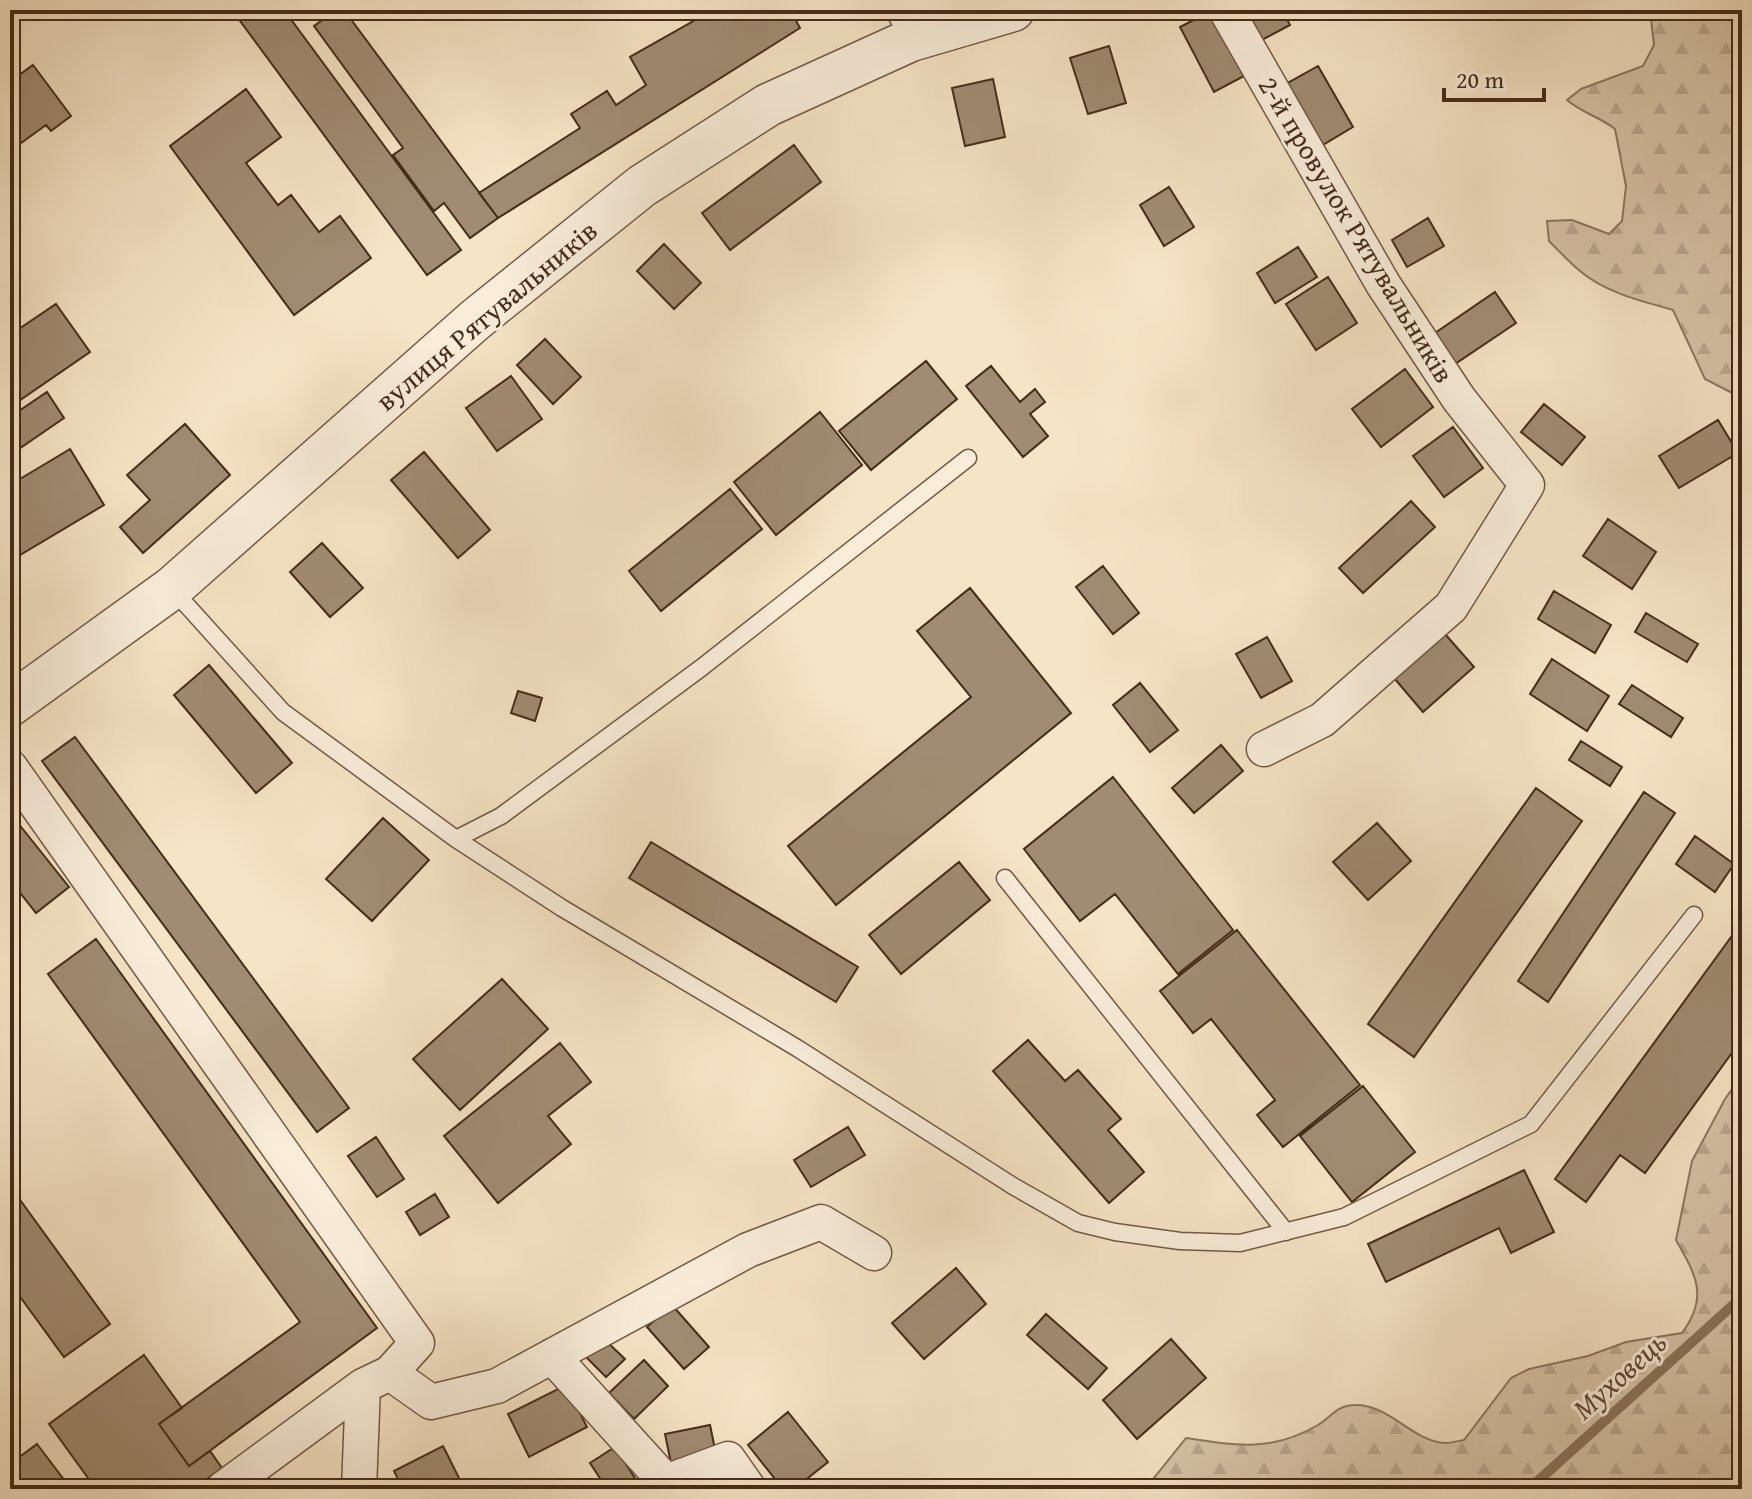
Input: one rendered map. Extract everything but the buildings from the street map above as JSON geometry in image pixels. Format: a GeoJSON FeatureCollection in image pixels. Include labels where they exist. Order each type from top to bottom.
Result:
{"type":"FeatureCollection","features":[{"type":"Feature","properties":{"kind":"street","name":"вулиця Рятувальників"},"geometry":{"type":"LineString","coordinates":[[10,705],[172,588],[475,320],[642,186],[768,105],[902,25],[1013,10]]}},
{"type":"Feature","properties":{"kind":"street","name":"2-й провулок Рятувальників"},"geometry":{"type":"LineString","coordinates":[[1226,10],[1383,284],[1459,399],[1527,485],[1451,607],[1322,720],[1264,749]]}},
{"type":"Feature","properties":{"kind":"street"},"geometry":{"type":"LineString","coordinates":[[10,767],[417,1343],[377,1380],[223,1489]]}},
{"type":"Feature","properties":{"kind":"street"},"geometry":{"type":"LineString","coordinates":[[377,1380],[431,1402],[497,1386],[748,1250],[821,1222],[874,1253]]}},
{"type":"Feature","properties":{"kind":"street"},"geometry":{"type":"LineString","coordinates":[[552,1356],[666,1482],[728,1459],[749,1489]]}},
{"type":"Feature","properties":{"kind":"street"},"geometry":{"type":"LineString","coordinates":[[359,1489],[377,1380]]}},
{"type":"Feature","properties":{"kind":"lane"},"geometry":{"type":"LineString","coordinates":[[456,839],[501,816],[701,668],[968,458]]}},
{"type":"Feature","properties":{"kind":"lane"},"geometry":{"type":"LineString","coordinates":[[172,588],[283,712],[456,839],[562,908],[797,1048],[1013,1186],[1078,1223],[1115,1232],[1180,1241],[1240,1243],[1344,1217],[1531,1124],[1694,915]]}},
{"type":"Feature","properties":{"kind":"lane"},"geometry":{"type":"LineString","coordinates":[[1005,878],[1286,1232]]}},
{"type":"Feature","properties":{"kind":"green space"},"geometry":{"type":"Polygon","coordinates":[[[1650,10],[1742,10],[1742,398],[1705,379],[1673,310],[1625,295],[1590,279],[1549,241],[1547,221],[1572,220],[1609,234],[1622,221],[1626,186],[1615,129],[1567,100],[1581,89],[1643,66],[1654,45],[1650,10]]]}},
{"type":"Feature","properties":{"kind":"green space"},"geometry":{"type":"Polygon","coordinates":[[[1742,1075],[1742,1489],[1145,1489],[1186,1438],[1238,1445],[1285,1440],[1318,1425],[1339,1409],[1355,1405],[1379,1410],[1433,1441],[1464,1440],[1511,1378],[1529,1369],[1588,1356],[1626,1342],[1682,1333],[1697,1297],[1694,1275],[1676,1240],[1692,1161],[1725,1099],[1742,1075]]]}},
{"type":"Feature","properties":{"kind":"waterway","name":"Муховець"},"geometry":{"type":"LineString","coordinates":[[1529,1489],[1742,1297]]}}]}
